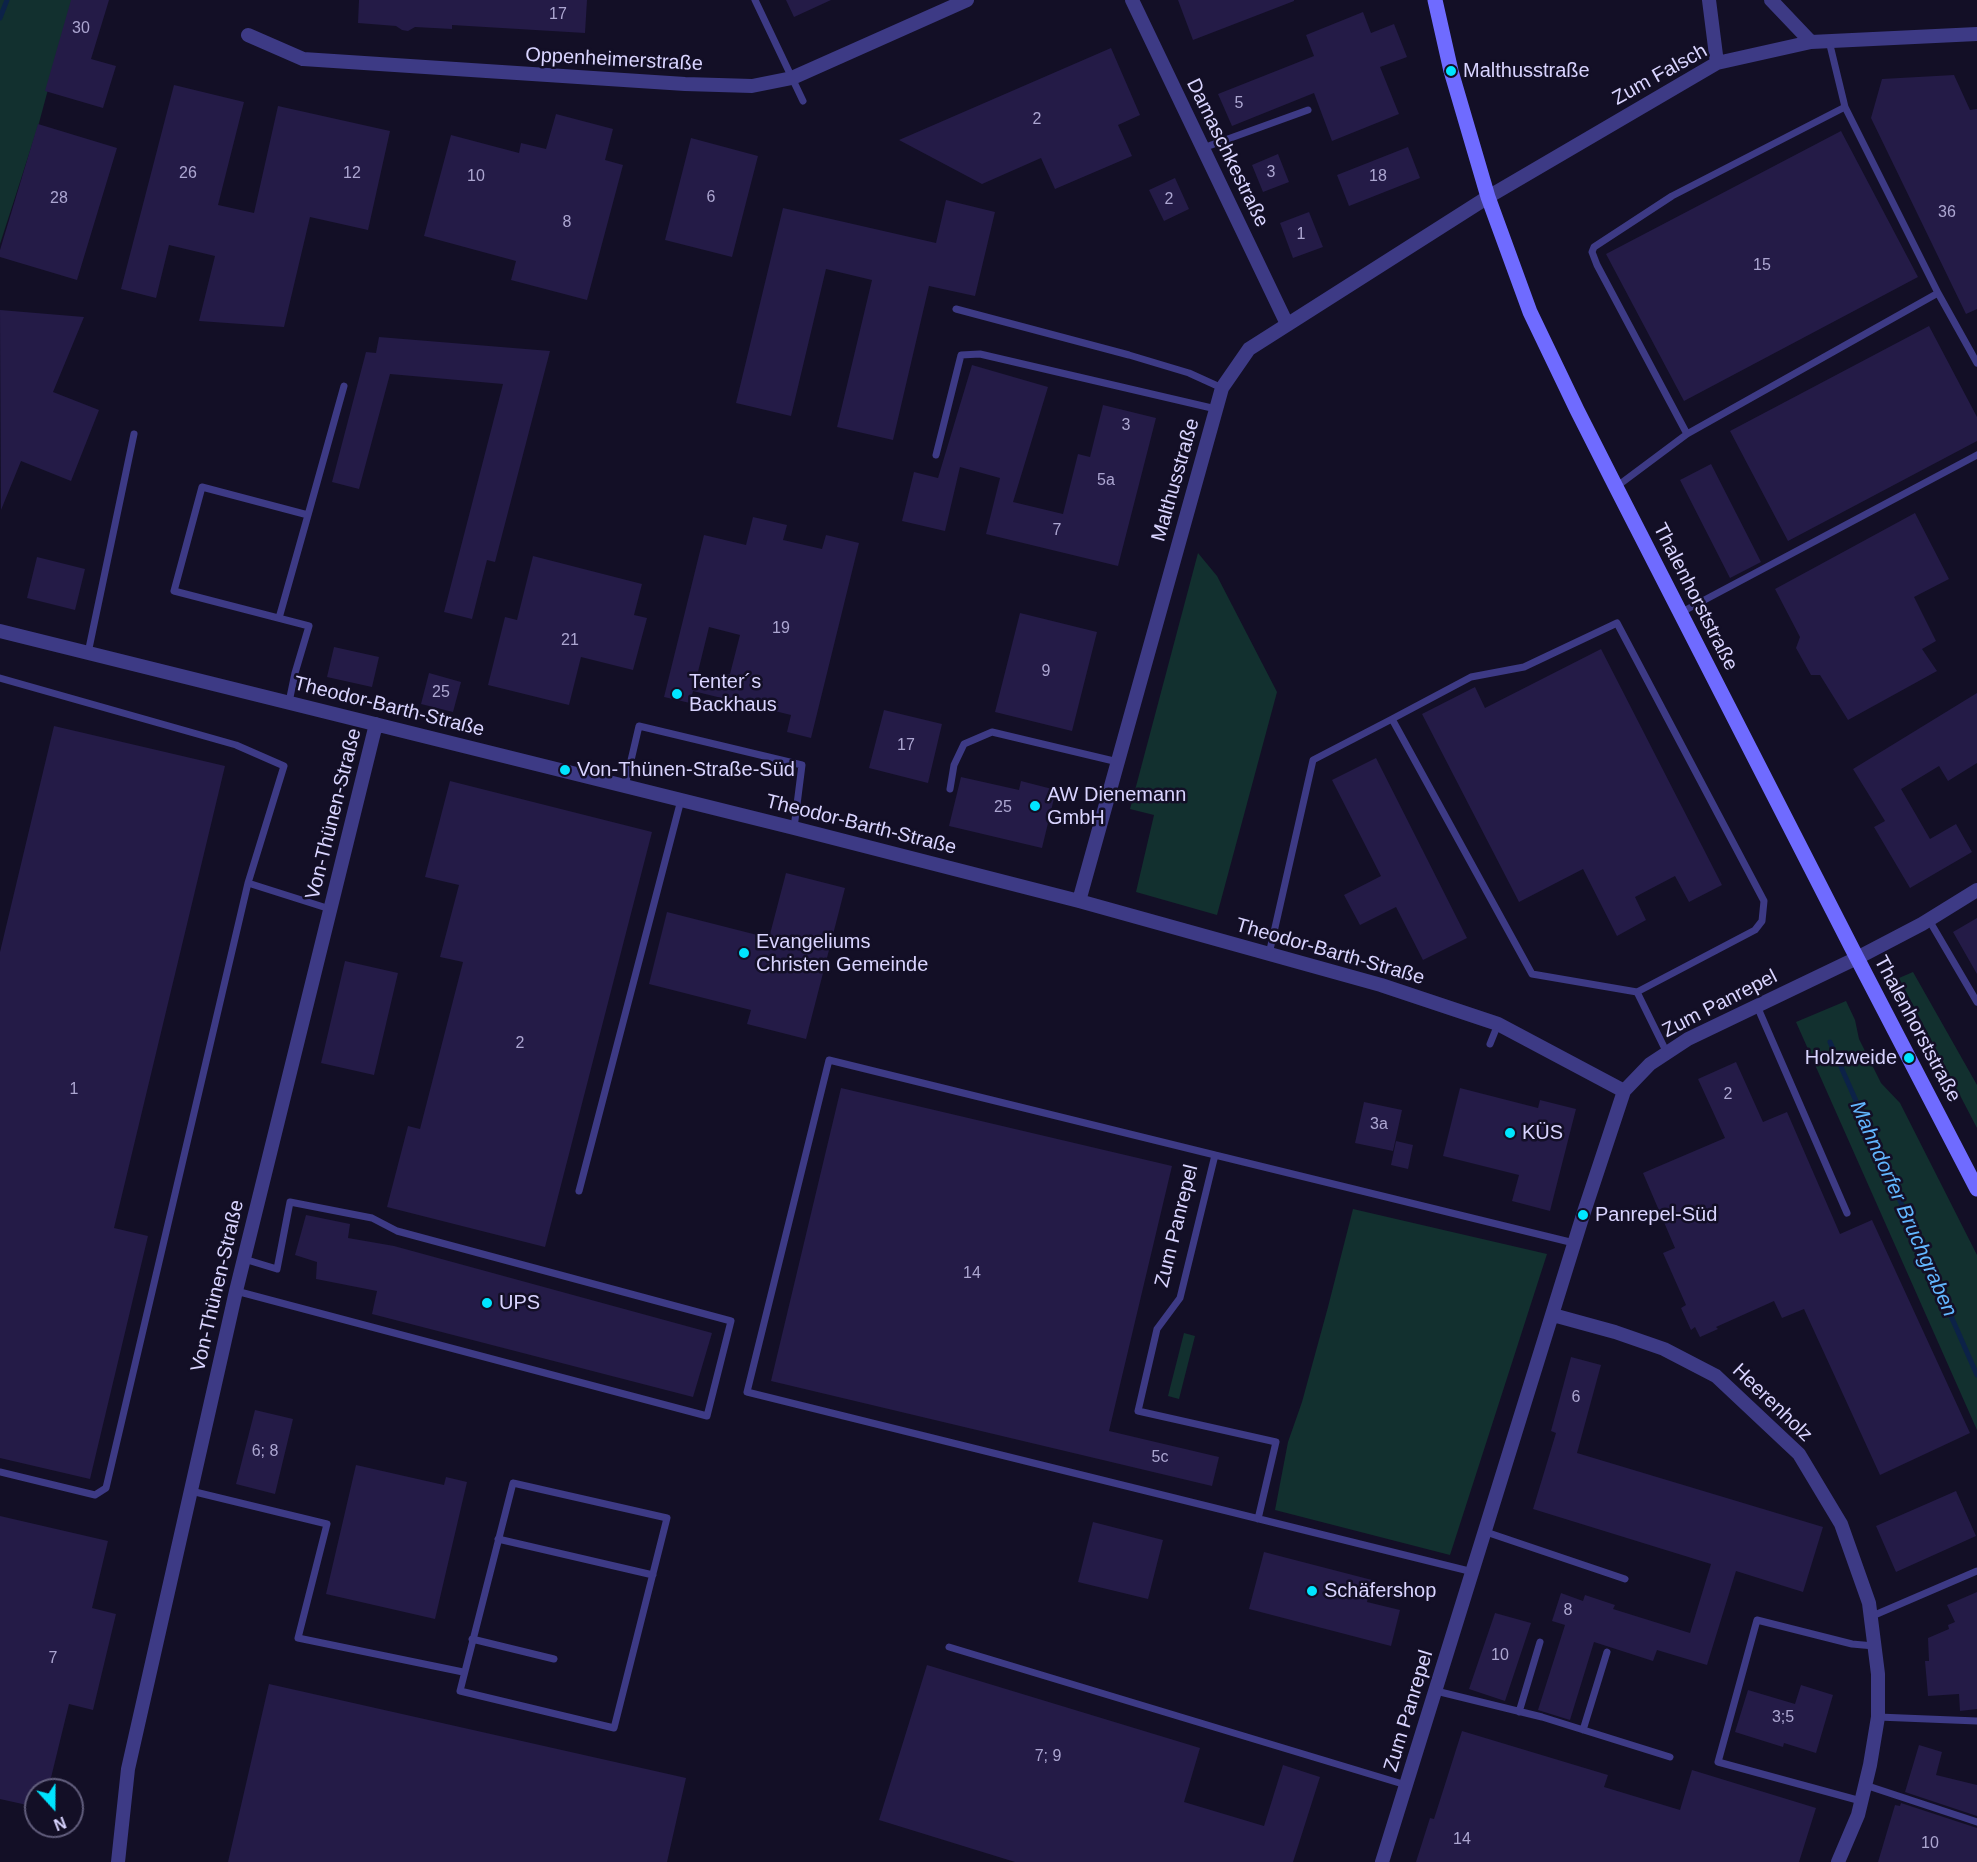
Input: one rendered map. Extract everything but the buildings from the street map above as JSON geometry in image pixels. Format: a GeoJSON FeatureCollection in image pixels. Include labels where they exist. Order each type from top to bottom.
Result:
{"type":"FeatureCollection","features":[{"type":"Feature","properties":{"kind":"main road","name":"Thalenhorststraße"},"geometry":{"type":"LineString","coordinates":[[1435,0],[1451,71],[1488,197],[1530,312],[1680,613],[1977,1189]]}},
{"type":"Feature","properties":{"kind":"street","name":"Oppenheimerstraße"},"geometry":{"type":"LineString","coordinates":[[248,35],[303,59],[685,84],[752,86],[792,78],[967,0]]}},
{"type":"Feature","properties":{"kind":"street","name":"Damaschkestraße"},"geometry":{"type":"LineString","coordinates":[[1132,0],[1287,324]]}},
{"type":"Feature","properties":{"kind":"street"},"geometry":{"type":"LineString","coordinates":[[1709,0],[1718,63]]}},
{"type":"Feature","properties":{"kind":"street"},"geometry":{"type":"LineString","coordinates":[[1775,2],[1810,42]]}},
{"type":"Feature","properties":{"kind":"street","name":"Zum Falsch"},"geometry":{"type":"LineString","coordinates":[[1488,197],[1718,63],[1810,42],[1977,34]]}},
{"type":"Feature","properties":{"kind":"street","name":"Malthusstraße"},"geometry":{"type":"LineString","coordinates":[[1079,901],[1222,388],[1249,349],[1488,197]]}},
{"type":"Feature","properties":{"kind":"street","name":"Theodor-Barth-Straße"},"geometry":{"type":"LineString","coordinates":[[0,631],[1079,901],[1381,985],[1498,1024],[1624,1091]]}},
{"type":"Feature","properties":{"kind":"street","name":"Von-Thünen-Straße"},"geometry":{"type":"LineString","coordinates":[[118,1862],[128,1769],[236,1291],[376,724]]}},
{"type":"Feature","properties":{"kind":"street"},"geometry":{"type":"LineString","coordinates":[[1857,958],[1929,920],[1977,890]]}},
{"type":"Feature","properties":{"kind":"street","name":"Zum Panrepel"},"geometry":{"type":"LineString","coordinates":[[1382,1862],[1624,1091],[1650,1064],[1688,1038],[1857,958]]}},
{"type":"Feature","properties":{"kind":"street","name":"Heerenholz"},"geometry":{"type":"LineString","coordinates":[[1553,1315],[1615,1332],[1664,1349],[1716,1376],[1799,1454],[1841,1524],[1869,1602],[1878,1674],[1878,1717],[1858,1815],[1838,1862]]}},
{"type":"Feature","properties":{"kind":"lane"},"geometry":{"type":"LineString","coordinates":[[755,0],[803,101]]}},
{"type":"Feature","properties":{"kind":"lane"},"geometry":{"type":"LineString","coordinates":[[1829,40],[1845,107],[1938,293],[1977,363]]}},
{"type":"Feature","properties":{"kind":"lane"},"geometry":{"type":"LineString","coordinates":[[1687,434],[1597,265],[1592,252],[1594,247],[1672,196],[1845,107]]}},
{"type":"Feature","properties":{"kind":"lane"},"geometry":{"type":"LineString","coordinates":[[1203,148],[1308,110]]}},
{"type":"Feature","properties":{"kind":"lane"},"geometry":{"type":"LineString","coordinates":[[1616,487],[1687,434],[1938,293]]}},
{"type":"Feature","properties":{"kind":"lane"},"geometry":{"type":"LineString","coordinates":[[956,309],[1129,355],[1189,373],[1222,388]]}},
{"type":"Feature","properties":{"kind":"lane"},"geometry":{"type":"LineString","coordinates":[[936,455],[961,355],[980,354],[1216,409]]}},
{"type":"Feature","properties":{"kind":"lane"},"geometry":{"type":"LineString","coordinates":[[279,618],[344,386]]}},
{"type":"Feature","properties":{"kind":"lane"},"geometry":{"type":"LineString","coordinates":[[88,653],[134,434]]}},
{"type":"Feature","properties":{"kind":"lane"},"geometry":{"type":"LineString","coordinates":[[1680,613],[1977,455]]}},
{"type":"Feature","properties":{"kind":"lane"},"geometry":{"type":"LineString","coordinates":[[289,702],[309,626],[174,591],[202,487],[308,515]]}},
{"type":"Feature","properties":{"kind":"lane"},"geometry":{"type":"LineString","coordinates":[[1269,954],[1312,760],[1471,677],[1524,667],[1617,623],[1764,901],[1762,921],[1755,930],[1637,992],[1532,975],[1392,719]]}},
{"type":"Feature","properties":{"kind":"lane"},"geometry":{"type":"LineString","coordinates":[[0,678],[236,745],[284,766],[248,884],[106,1488],[95,1495],[0,1472]]}},
{"type":"Feature","properties":{"kind":"lane"},"geometry":{"type":"LineString","coordinates":[[626,786],[639,726],[802,765],[794,828]]}},
{"type":"Feature","properties":{"kind":"lane"},"geometry":{"type":"LineString","coordinates":[[950,789],[954,765],[964,744],[992,732],[1118,762]]}},
{"type":"Feature","properties":{"kind":"lane"},"geometry":{"type":"LineString","coordinates":[[579,1191],[681,800]]}},
{"type":"Feature","properties":{"kind":"lane"},"geometry":{"type":"LineString","coordinates":[[248,884],[330,909]]}},
{"type":"Feature","properties":{"kind":"lane"},"geometry":{"type":"LineString","coordinates":[[1929,920],[1977,1002]]}},
{"type":"Feature","properties":{"kind":"lane"},"geometry":{"type":"LineString","coordinates":[[1637,992],[1666,1053]]}},
{"type":"Feature","properties":{"kind":"lane"},"geometry":{"type":"LineString","coordinates":[[1756,1006],[1847,1213]]}},
{"type":"Feature","properties":{"kind":"lane"},"geometry":{"type":"LineString","coordinates":[[1490,1044],[1498,1024]]}},
{"type":"Feature","properties":{"kind":"lane"},"geometry":{"type":"LineString","coordinates":[[1215,1155],[829,1060],[747,1392],[1473,1572]]}},
{"type":"Feature","properties":{"kind":"lane","name":"Zum Panrepel"},"geometry":{"type":"LineString","coordinates":[[1258,1519],[1276,1442],[1138,1411],[1157,1329],[1180,1298],[1215,1155],[1575,1243]]}},
{"type":"Feature","properties":{"kind":"lane"},"geometry":{"type":"LineString","coordinates":[[236,1291],[707,1416],[731,1321],[397,1231],[372,1218],[290,1202],[277,1269],[244,1259]]}},
{"type":"Feature","properties":{"kind":"lane"},"geometry":{"type":"LineString","coordinates":[[513,1483],[667,1518],[653,1575],[614,1728],[460,1690],[513,1483]]}},
{"type":"Feature","properties":{"kind":"lane"},"geometry":{"type":"LineString","coordinates":[[191,1491],[327,1524],[298,1638],[463,1672]]}},
{"type":"Feature","properties":{"kind":"lane"},"geometry":{"type":"LineString","coordinates":[[1486,1532],[1625,1579]]}},
{"type":"Feature","properties":{"kind":"lane"},"geometry":{"type":"LineString","coordinates":[[498,1539],[653,1575]]}},
{"type":"Feature","properties":{"kind":"lane"},"geometry":{"type":"LineString","coordinates":[[1870,1617],[1977,1571]]}},
{"type":"Feature","properties":{"kind":"lane"},"geometry":{"type":"LineString","coordinates":[[1861,1801],[1718,1762],[1757,1620],[1852,1644],[1874,1646]]}},
{"type":"Feature","properties":{"kind":"lane"},"geometry":{"type":"LineString","coordinates":[[472,1639],[554,1659]]}},
{"type":"Feature","properties":{"kind":"lane"},"geometry":{"type":"LineString","coordinates":[[1520,1712],[1540,1642]]}},
{"type":"Feature","properties":{"kind":"lane"},"geometry":{"type":"LineString","coordinates":[[949,1647],[1406,1785]]}},
{"type":"Feature","properties":{"kind":"lane"},"geometry":{"type":"LineString","coordinates":[[1583,1730],[1607,1652]]}},
{"type":"Feature","properties":{"kind":"lane"},"geometry":{"type":"LineString","coordinates":[[1436,1691],[1520,1712],[1670,1757]]}},
{"type":"Feature","properties":{"kind":"lane"},"geometry":{"type":"LineString","coordinates":[[1878,1717],[1977,1721]]}},
{"type":"Feature","properties":{"kind":"lane"},"geometry":{"type":"LineString","coordinates":[[1865,1785],[1977,1821]]}},
{"type":"Feature","properties":{"kind":"green space"},"geometry":{"type":"Polygon","coordinates":[[[0,0],[72,0],[39,123],[0,244],[0,0]]]}},
{"type":"Feature","properties":{"kind":"green space"},"geometry":{"type":"Polygon","coordinates":[[[1198,553],[1217,576],[1277,692],[1217,915],[1136,892],[1154,815],[1130,809],[1198,553]]]}},
{"type":"Feature","properties":{"kind":"green space"},"geometry":{"type":"Polygon","coordinates":[[[1913,972],[1977,1085],[1977,1128],[1899,978],[1913,972]]]}},
{"type":"Feature","properties":{"kind":"green space"},"geometry":{"type":"Polygon","coordinates":[[[1846,1001],[1855,1020],[1859,1039],[1881,1083],[1900,1103],[1977,1255],[1977,1430],[1796,1022],[1846,1001]]]}},
{"type":"Feature","properties":{"kind":"green space"},"geometry":{"type":"Polygon","coordinates":[[[1353,1209],[1547,1254],[1450,1555],[1275,1510],[1288,1442],[1302,1402],[1353,1209]]]}},
{"type":"Feature","properties":{"kind":"green space"},"geometry":{"type":"Polygon","coordinates":[[[1184,1333],[1195,1336],[1179,1399],[1168,1396],[1184,1333]]]}},
{"type":"Feature","properties":{"kind":"waterway"},"geometry":{"type":"LineString","coordinates":[[0,18],[7,0]]}},
{"type":"Feature","properties":{"kind":"waterway","name":"Mahndorfer Bruchgraben"},"geometry":{"type":"LineString","coordinates":[[1830,1042],[1977,1375]]}},
{"type":"Feature","properties":{"kind":"place","name":"Malthusstraße"},"geometry":{"type":"Point","coordinates":[1451,71]}},
{"type":"Feature","properties":{"kind":"place","name":"Tenter´s Backhaus"},"geometry":{"type":"Point","coordinates":[677,694]}},
{"type":"Feature","properties":{"kind":"place","name":"Von-Thünen-Straße-Süd"},"geometry":{"type":"Point","coordinates":[565,770]}},
{"type":"Feature","properties":{"kind":"place","name":"AW Dienemann GmbH"},"geometry":{"type":"Point","coordinates":[1035,806]}},
{"type":"Feature","properties":{"kind":"place","name":"Evangeliums Christen Gemeinde"},"geometry":{"type":"Point","coordinates":[744,953]}},
{"type":"Feature","properties":{"kind":"place","name":"Holzweide"},"geometry":{"type":"Point","coordinates":[1909,1058]}},
{"type":"Feature","properties":{"kind":"place","name":"KÜS"},"geometry":{"type":"Point","coordinates":[1510,1133]}},
{"type":"Feature","properties":{"kind":"place","name":"Panrepel-Süd"},"geometry":{"type":"Point","coordinates":[1583,1215]}},
{"type":"Feature","properties":{"kind":"place","name":"UPS"},"geometry":{"type":"Point","coordinates":[487,1303]}},
{"type":"Feature","properties":{"kind":"place","name":"Schäfershop"},"geometry":{"type":"Point","coordinates":[1312,1591]}}]}
